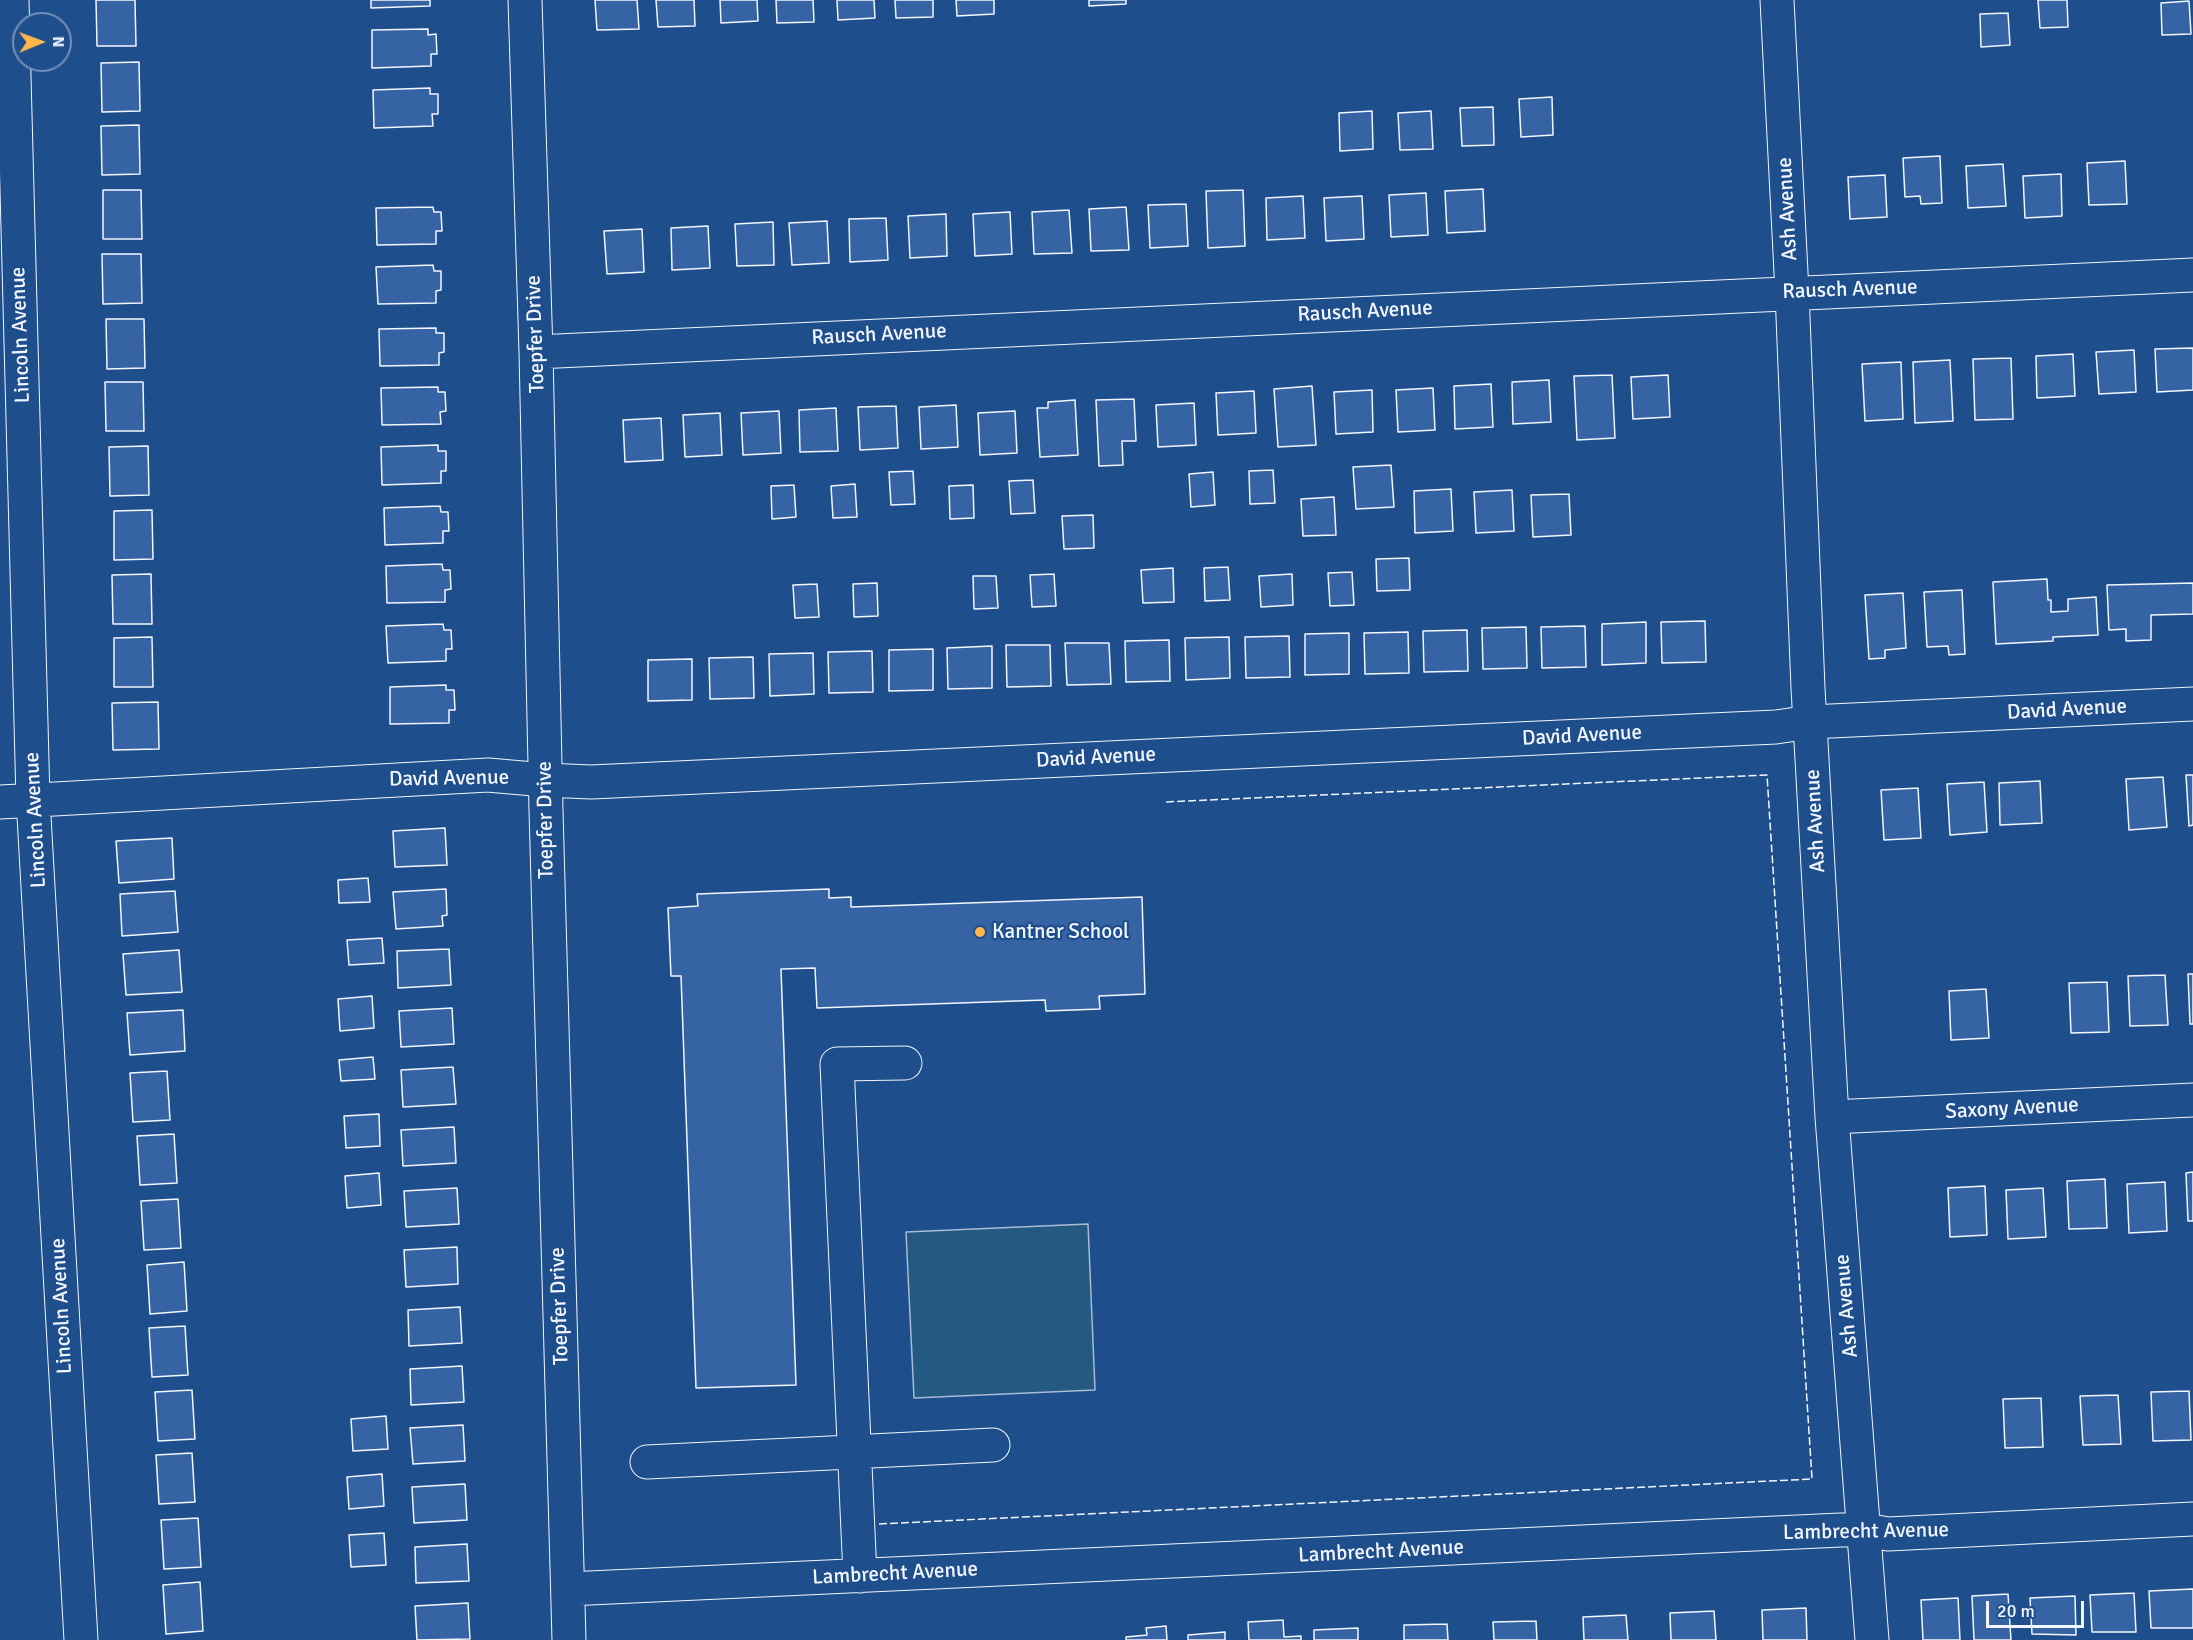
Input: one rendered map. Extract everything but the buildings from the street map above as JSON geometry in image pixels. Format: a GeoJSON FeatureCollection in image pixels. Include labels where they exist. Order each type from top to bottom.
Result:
{"type":"FeatureCollection","features":[{"type":"Feature","properties":{"kind":"street","name":"Lincoln Avenue"},"geometry":{"type":"LineString","coordinates":[[12,0],[33,799],[81,1640]]}},
{"type":"Feature","properties":{"kind":"street","name":"Toepfer Drive"},"geometry":{"type":"LineString","coordinates":[[525,0],[569,1640]]}},
{"type":"Feature","properties":{"kind":"street","name":"Ash Avenue"},"geometry":{"type":"LineString","coordinates":[[1777,0],[1810,722],[1832,1117],[1872,1640]]}},
{"type":"Feature","properties":{"kind":"street","name":"Rausch Avenue"},"geometry":{"type":"LineString","coordinates":[[536,352],[2193,275]]}},
{"type":"Feature","properties":{"kind":"street","name":"David Avenue"},"geometry":{"type":"LineString","coordinates":[[0,802],[488,775],[591,782],[1776,727],[1810,722],[2193,704]]}},
{"type":"Feature","properties":{"kind":"street"},"geometry":{"type":"LineString","coordinates":[[860,1576],[837,1064],[905,1063]]}},
{"type":"Feature","properties":{"kind":"street","name":"Saxony Avenue"},"geometry":{"type":"LineString","coordinates":[[1832,1117],[2193,1100]]}},
{"type":"Feature","properties":{"kind":"street"},"geometry":{"type":"LineString","coordinates":[[646,1462],[993,1445]]}},
{"type":"Feature","properties":{"kind":"street","name":"Lambrecht Avenue"},"geometry":{"type":"LineString","coordinates":[[568,1589],[1865,1530],[1888,1534],[2193,1519]]}},
{"type":"Feature","properties":{"kind":"shaded area"},"geometry":{"type":"Polygon","coordinates":[[[1088,1224],[1095,1390],[914,1398],[906,1232],[1088,1224]]]}},
{"type":"Feature","properties":{"kind":"fence"},"geometry":{"type":"LineString","coordinates":[[879,1524],[1812,1479],[1767,775],[1164,802]]}},
{"type":"Feature","properties":{"kind":"place","name":"Kantner School"},"geometry":{"type":"Point","coordinates":[980,932]}}]}
